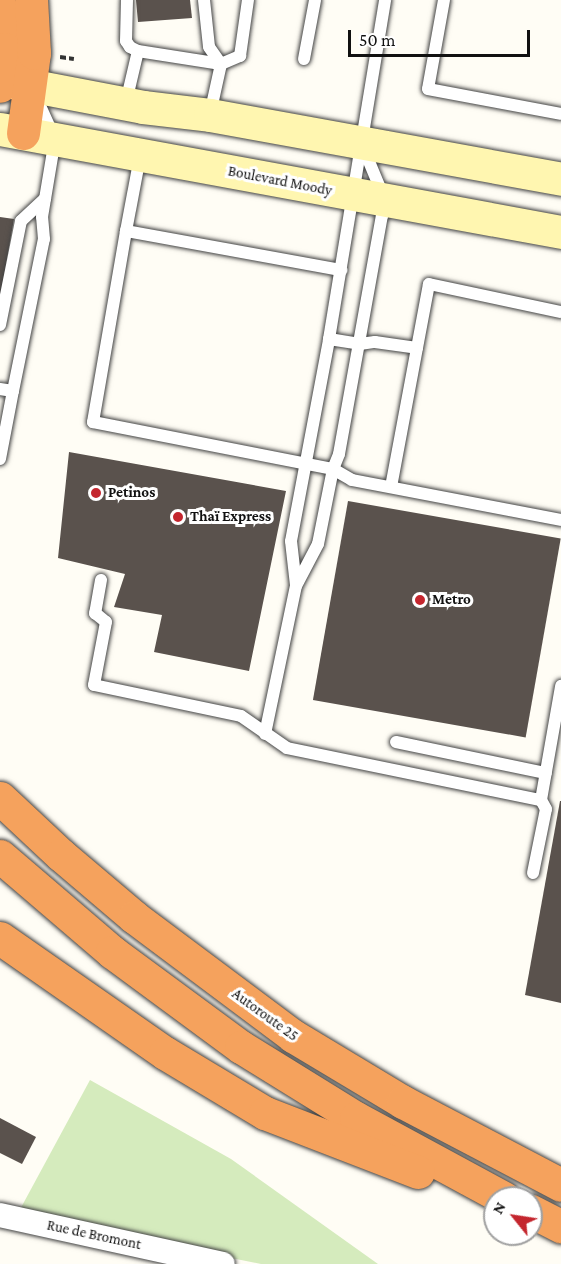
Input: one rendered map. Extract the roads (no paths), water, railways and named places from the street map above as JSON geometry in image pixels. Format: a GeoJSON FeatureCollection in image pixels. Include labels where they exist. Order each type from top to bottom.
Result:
{"type":"FeatureCollection","features":[{"type":"Feature","properties":{"kind":"highway"},"geometry":{"type":"LineString","coordinates":[[6,82],[34,53],[31,0]]}},
{"type":"Feature","properties":{"kind":"highway"},"geometry":{"type":"LineString","coordinates":[[0,7],[12,131]]}},
{"type":"Feature","properties":{"kind":"highway","name":"Autoroute 25"},"geometry":{"type":"LineString","coordinates":[[0,798],[61,855],[134,917],[293,1036],[403,1102],[561,1185]]}},
{"type":"Feature","properties":{"kind":"highway"},"geometry":{"type":"LineString","coordinates":[[0,856],[112,952],[241,1047],[365,1123],[483,1187]]}},
{"type":"Feature","properties":{"kind":"highway"},"geometry":{"type":"LineString","coordinates":[[0,938],[156,1047],[265,1113],[483,1197]]}},
{"type":"Feature","properties":{"kind":"highway"},"geometry":{"type":"LineString","coordinates":[[543,1218],[561,1226]]}},
{"type":"Feature","properties":{"kind":"main road"},"geometry":{"type":"LineString","coordinates":[[6,82],[126,104],[210,115],[561,179]]}},
{"type":"Feature","properties":{"kind":"main road","name":"Boulevard Moody"},"geometry":{"type":"LineString","coordinates":[[12,131],[561,232]]}},
{"type":"Feature","properties":{"kind":"street","name":"Rue de Bromont"},"geometry":{"type":"LineString","coordinates":[[0,1215],[223,1264]]}},
{"type":"Feature","properties":{"kind":"lane"},"geometry":{"type":"LineString","coordinates":[[127,0],[126,41],[130,47],[138,51],[221,64],[240,56],[248,0]]}},
{"type":"Feature","properties":{"kind":"lane"},"geometry":{"type":"LineString","coordinates":[[204,0],[209,47],[221,64],[210,115]]}},
{"type":"Feature","properties":{"kind":"lane"},"geometry":{"type":"LineString","coordinates":[[304,59],[315,0]]}},
{"type":"Feature","properties":{"kind":"lane"},"geometry":{"type":"LineString","coordinates":[[296,586],[291,541],[341,270],[351,195],[362,143],[366,100],[385,0]]}},
{"type":"Feature","properties":{"kind":"lane"},"geometry":{"type":"LineString","coordinates":[[444,0],[428,89],[561,114]]}},
{"type":"Feature","properties":{"kind":"lane"},"geometry":{"type":"LineString","coordinates":[[126,104],[138,51]]}},
{"type":"Feature","properties":{"kind":"lane"},"geometry":{"type":"LineString","coordinates":[[0,459],[44,239],[42,217],[55,139],[6,82]]}},
{"type":"Feature","properties":{"kind":"lane"},"geometry":{"type":"LineString","coordinates":[[266,734],[296,586],[318,544],[333,469],[339,454],[385,201],[362,143]]}},
{"type":"Feature","properties":{"kind":"lane"},"geometry":{"type":"LineString","coordinates":[[141,155],[93,422],[333,469],[352,480],[561,520]]}},
{"type":"Feature","properties":{"kind":"lane"},"geometry":{"type":"LineString","coordinates":[[0,325],[21,221],[45,199]]}},
{"type":"Feature","properties":{"kind":"lane"},"geometry":{"type":"LineString","coordinates":[[126,231],[341,270]]}},
{"type":"Feature","properties":{"kind":"lane"},"geometry":{"type":"LineString","coordinates":[[391,487],[429,285],[561,312]]}},
{"type":"Feature","properties":{"kind":"lane"},"geometry":{"type":"LineString","coordinates":[[329,339],[360,344],[375,342],[417,348]]}},
{"type":"Feature","properties":{"kind":"lane"},"geometry":{"type":"LineString","coordinates":[[0,389],[13,392]]}},
{"type":"Feature","properties":{"kind":"lane"},"geometry":{"type":"LineString","coordinates":[[101,580],[95,613],[106,622],[94,685],[241,716],[287,748],[541,800]]}},
{"type":"Feature","properties":{"kind":"lane"},"geometry":{"type":"LineString","coordinates":[[533,873],[546,809],[541,800],[561,686]]}},
{"type":"Feature","properties":{"kind":"lane"},"geometry":{"type":"LineString","coordinates":[[396,742],[546,773]]}},
{"type":"Feature","properties":{"kind":"place","name":"Petinos"},"geometry":{"type":"Point","coordinates":[96,493]}},
{"type":"Feature","properties":{"kind":"place","name":"Thaï Express"},"geometry":{"type":"Point","coordinates":[178,517]}},
{"type":"Feature","properties":{"kind":"place","name":"Metro"},"geometry":{"type":"Point","coordinates":[420,600]}}]}
